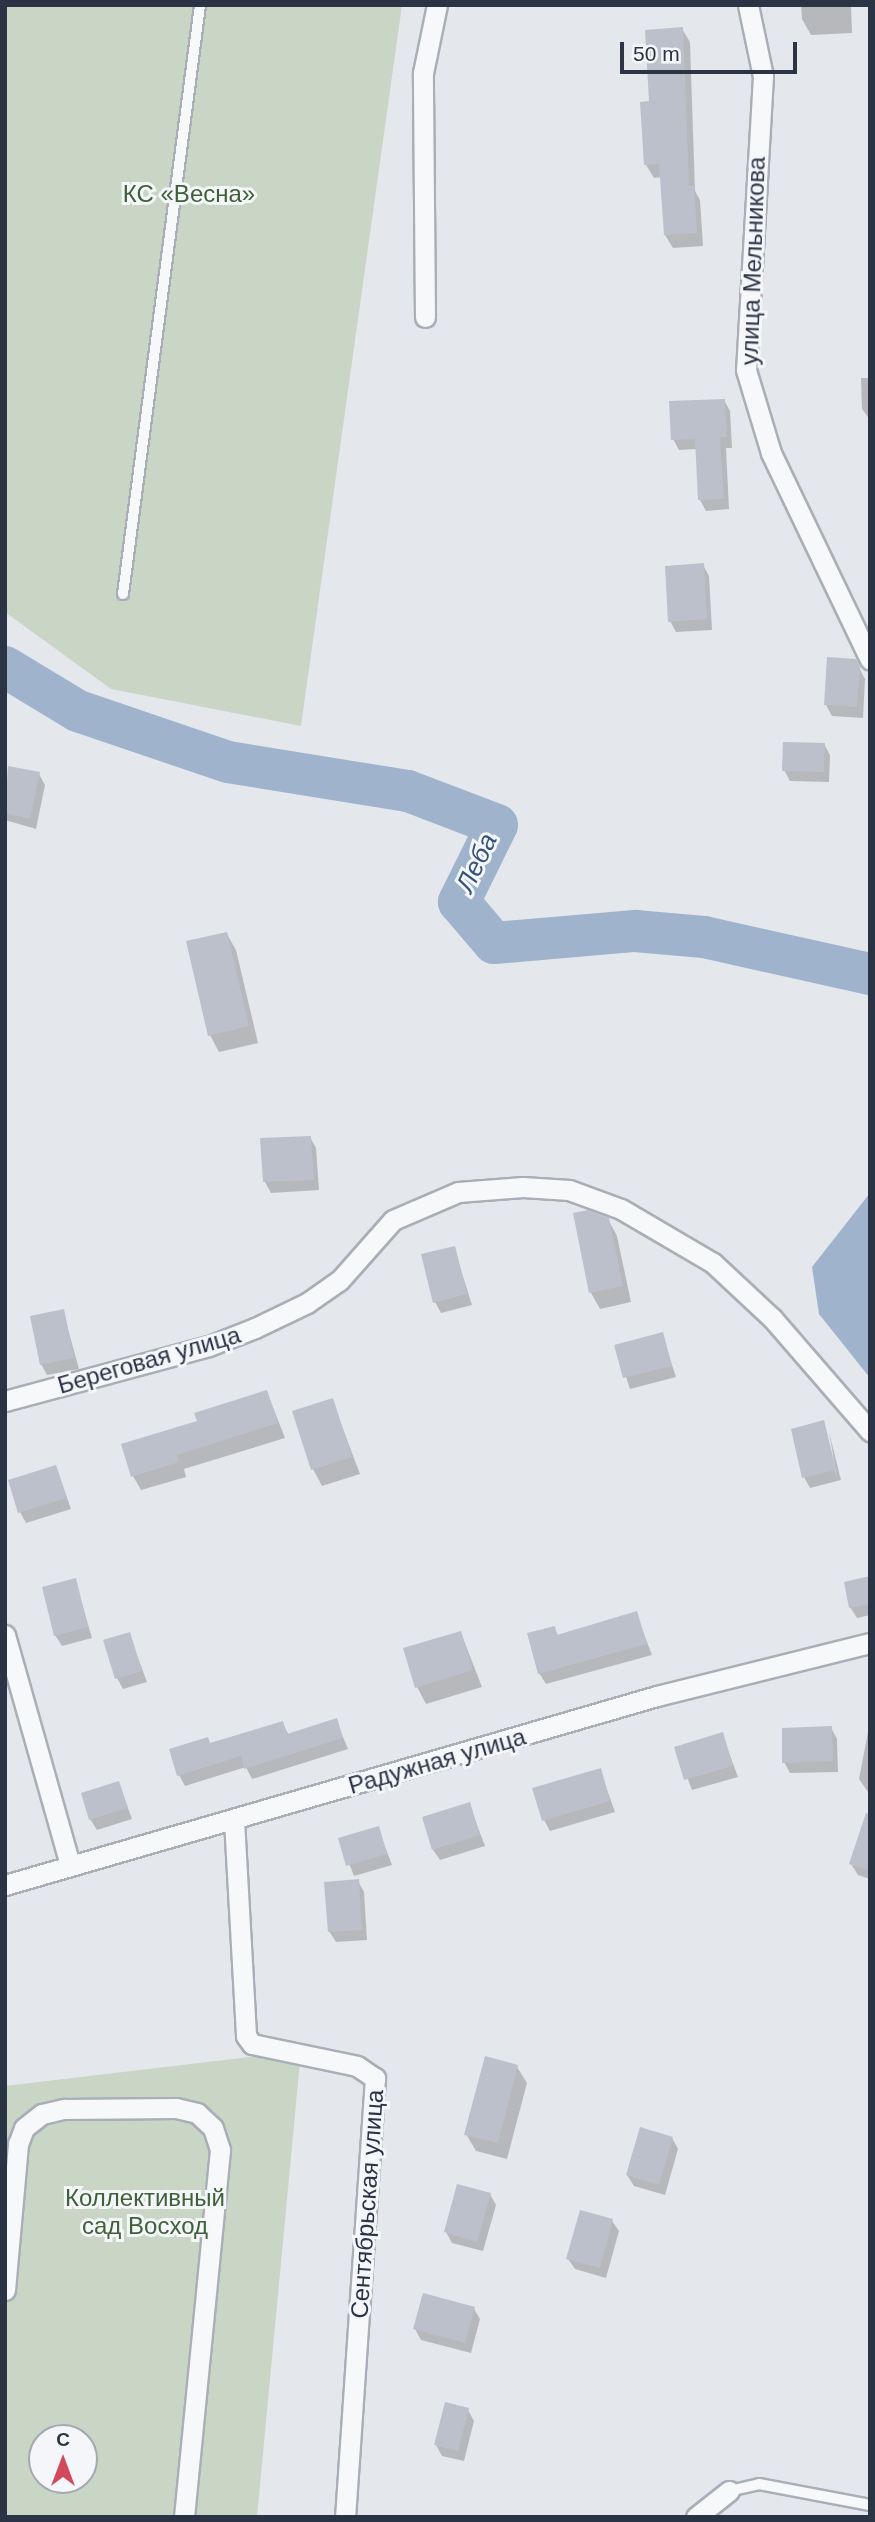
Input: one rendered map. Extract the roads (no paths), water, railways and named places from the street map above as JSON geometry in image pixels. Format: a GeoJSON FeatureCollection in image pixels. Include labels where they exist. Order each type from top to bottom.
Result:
{"type":"FeatureCollection","features":[{"type":"Feature","properties":{"kind":"street"},"geometry":{"type":"LineString","coordinates":[[425,317],[423,73],[437,5]]}},
{"type":"Feature","properties":{"kind":"street","name":"улица Мельникова"},"geometry":{"type":"LineString","coordinates":[[748,5],[763,76],[746,370],[771,453],[870,660]]}},
{"type":"Feature","properties":{"kind":"street","name":"Береговая улица"},"geometry":{"type":"LineString","coordinates":[[5,1401],[209,1346],[255,1328],[307,1303],[339,1281],[393,1220],[458,1192],[523,1187],[569,1190],[621,1209],[713,1263],[772,1318],[870,1431]]}},
{"type":"Feature","properties":{"kind":"street"},"geometry":{"type":"LineString","coordinates":[[5,1635],[70,1865]]}},
{"type":"Feature","properties":{"kind":"street","name":"Радужная улица"},"geometry":{"type":"LineString","coordinates":[[5,1885],[657,1696],[870,1643]]}},
{"type":"Feature","properties":{"kind":"street","name":"Сентябрьская улица"},"geometry":{"type":"LineString","coordinates":[[234,1820],[247,2036],[252,2043],[357,2066],[375,2078],[345,2517]]}},
{"type":"Feature","properties":{"kind":"street"},"geometry":{"type":"LineString","coordinates":[[5,2290],[18,2144],[24,2128],[42,2114],[64,2109],[176,2108],[197,2113],[213,2128],[220,2150],[184,2517]]}},
{"type":"Feature","properties":{"kind":"street"},"geometry":{"type":"LineString","coordinates":[[696,2517],[729,2491]]}},
{"type":"Feature","properties":{"kind":"lane"},"geometry":{"type":"LineString","coordinates":[[123,594],[200,5]]}},
{"type":"Feature","properties":{"kind":"lane"},"geometry":{"type":"LineString","coordinates":[[729,2491],[758,2484],[870,2505]]}},
{"type":"Feature","properties":{"kind":"water"},"geometry":{"type":"Polygon","coordinates":[[[870,1193],[870,1378],[819,1314],[812,1267],[870,1193]]]}},
{"type":"Feature","properties":{"kind":"waterway","name":"Леба"},"geometry":{"type":"LineString","coordinates":[[5,667],[78,711],[228,762],[408,791],[497,825],[459,902],[494,943],[635,931],[704,937],[870,974]]}},
{"type":"Feature","properties":{"kind":"park label","name":"КС «Весна»"},"geometry":{"type":"Point","coordinates":[189,194]}},
{"type":"Feature","properties":{"kind":"park label","name":"Коллективный сад Восход"},"geometry":{"type":"Point","coordinates":[145,2212]}}]}
